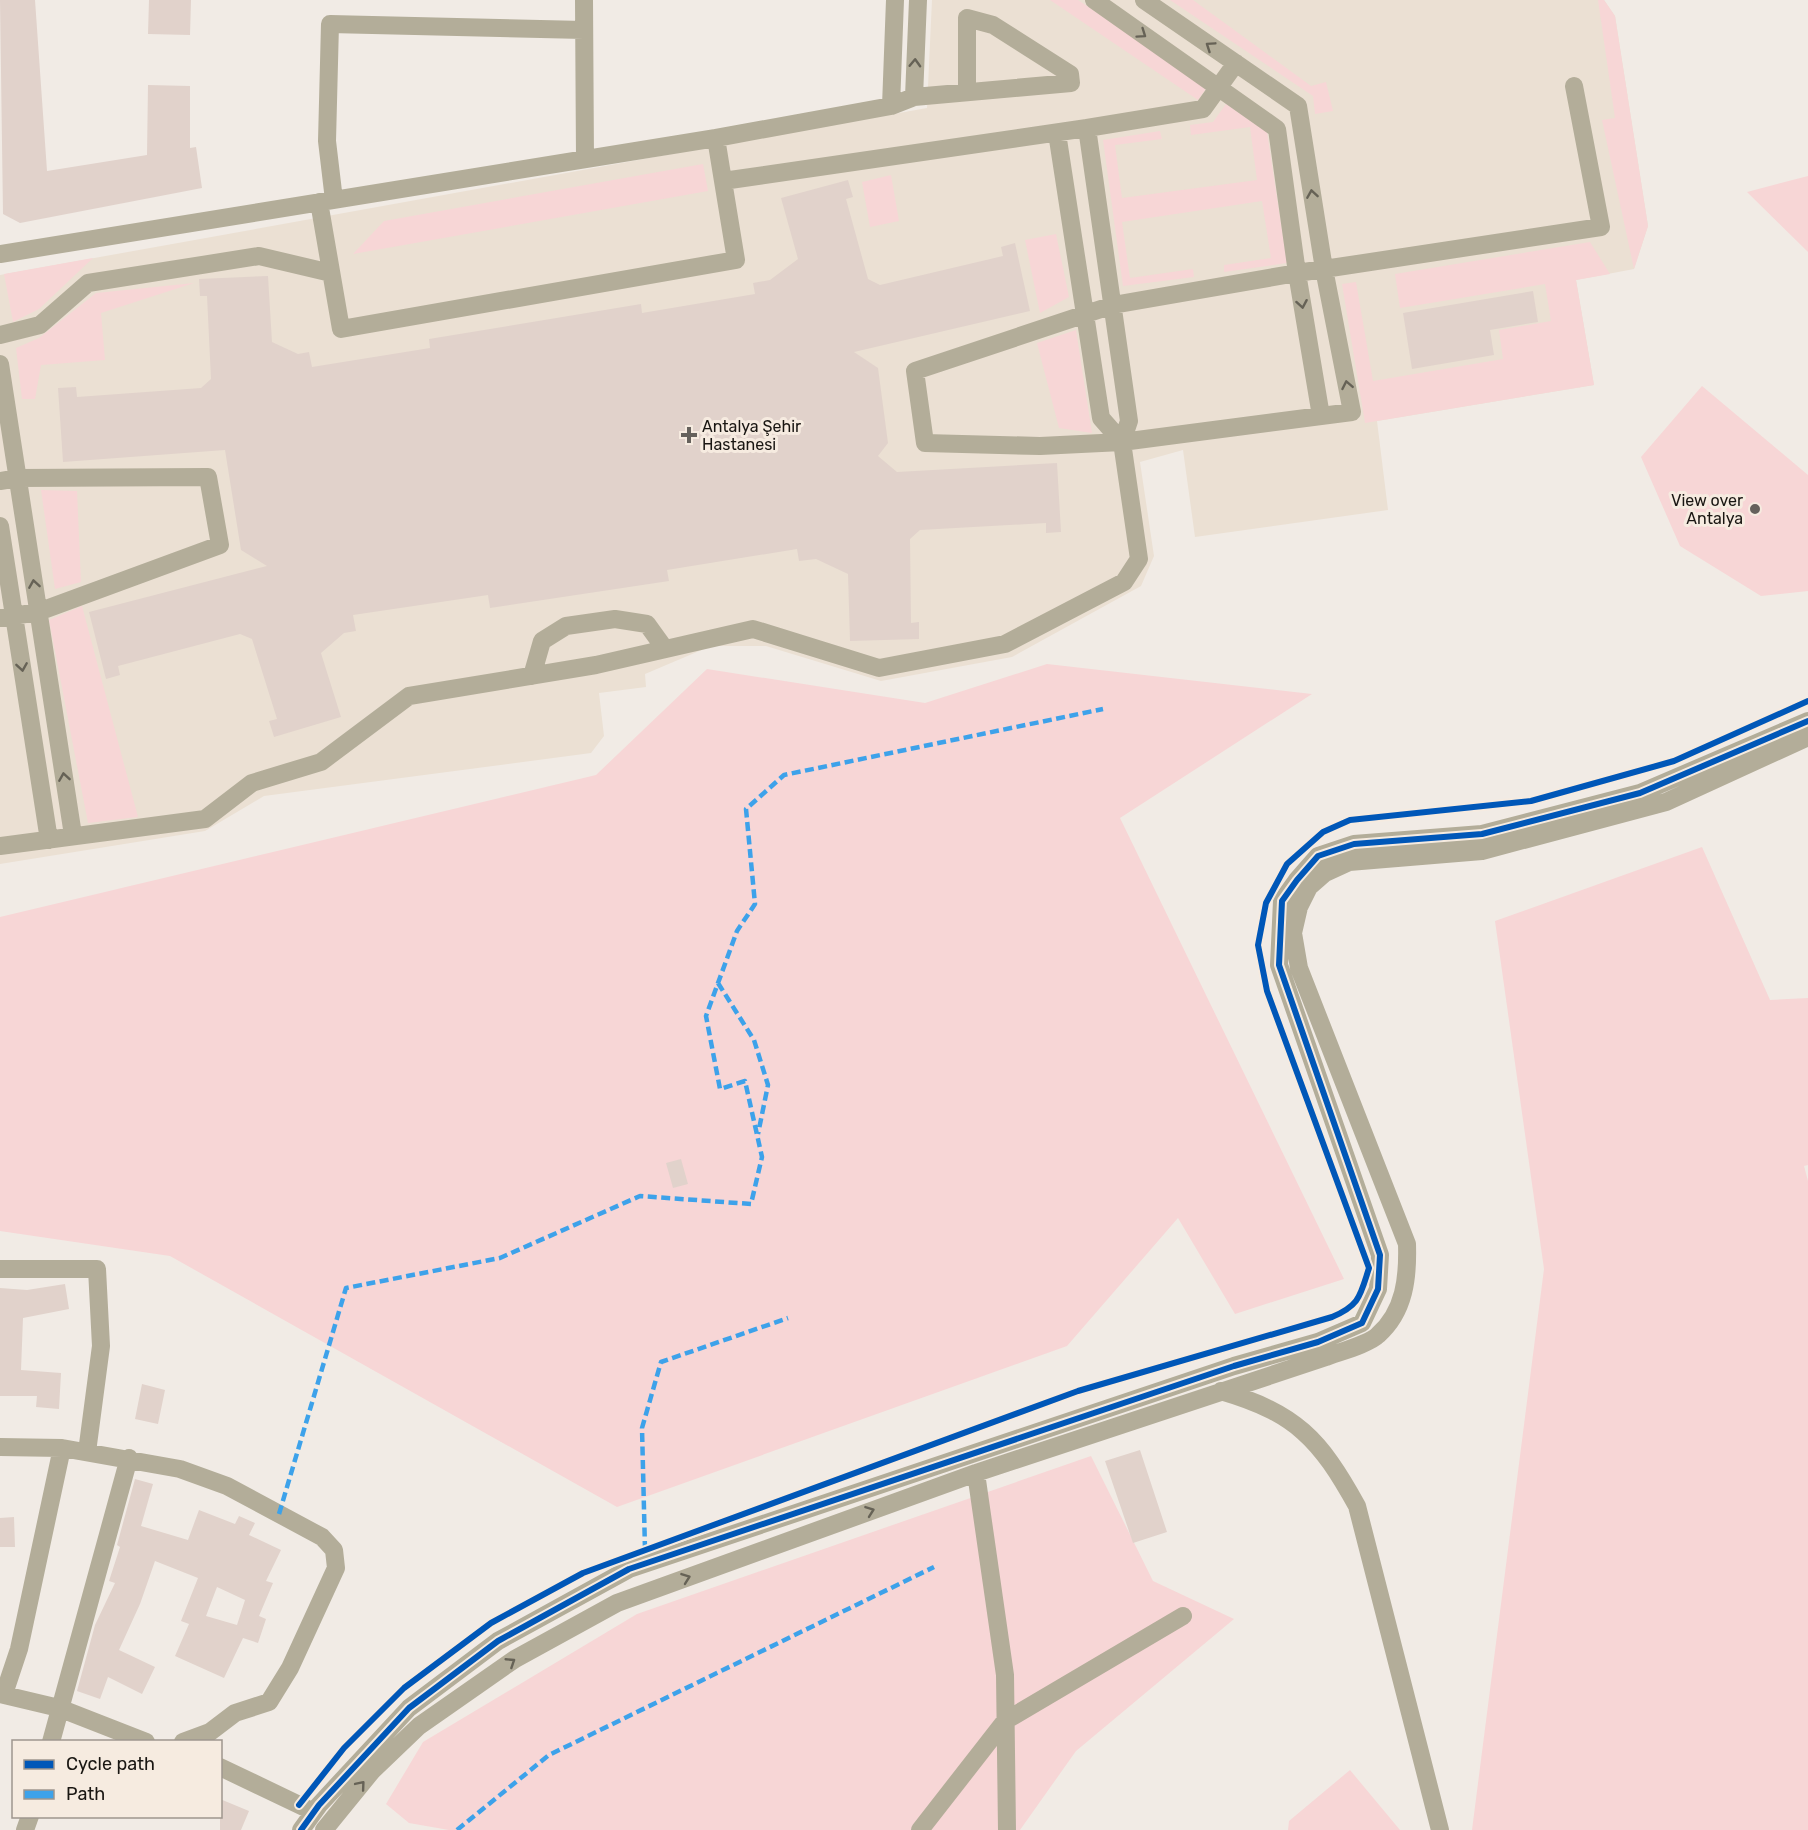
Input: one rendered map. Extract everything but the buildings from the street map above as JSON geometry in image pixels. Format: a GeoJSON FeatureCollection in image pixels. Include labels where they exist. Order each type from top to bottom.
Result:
{"type":"FeatureCollection","features":[{"type":"Feature","properties":{"kind":"street"},"geometry":{"type":"LineString","coordinates":[[584,0],[585,159]]}},
{"type":"Feature","properties":{"kind":"street"},"geometry":{"type":"LineString","coordinates":[[891,106],[895,0]]}},
{"type":"Feature","properties":{"kind":"street"},"geometry":{"type":"LineString","coordinates":[[914,97],[918,0]]}},
{"type":"Feature","properties":{"kind":"street"},"geometry":{"type":"LineString","coordinates":[[1094,0],[1277,129],[1296,273],[1321,416]]}},
{"type":"Feature","properties":{"kind":"street"},"geometry":{"type":"LineString","coordinates":[[1144,0],[1298,106],[1324,269],[1352,412],[1122,442],[1040,446],[925,443],[915,371],[1113,305],[1296,273],[1324,269],[1601,227],[1574,86]]}},
{"type":"Feature","properties":{"kind":"street"},"geometry":{"type":"LineString","coordinates":[[0,254],[716,138],[891,106],[914,97],[1071,83],[1070,74],[993,25],[967,18],[968,92]]}},
{"type":"Feature","properties":{"kind":"street"},"geometry":{"type":"LineString","coordinates":[[584,30],[330,24],[326,201],[331,273],[341,329],[736,260],[716,138]]}},
{"type":"Feature","properties":{"kind":"street"},"geometry":{"type":"LineString","coordinates":[[723,181],[1057,133],[1203,109],[1236,63]]}},
{"type":"Feature","properties":{"kind":"street"},"geometry":{"type":"LineString","coordinates":[[0,846],[206,819],[252,783],[321,762],[409,696],[532,676],[753,629],[879,668],[1005,644],[1124,582],[1139,559],[1122,442],[1129,421],[1087,128]]}},
{"type":"Feature","properties":{"kind":"street"},"geometry":{"type":"LineString","coordinates":[[1057,133],[1101,418],[1122,442]]}},
{"type":"Feature","properties":{"kind":"street"},"geometry":{"type":"LineString","coordinates":[[0,335],[40,325],[88,283],[259,256],[331,273]]}},
{"type":"Feature","properties":{"kind":"street"},"geometry":{"type":"LineString","coordinates":[[0,364],[9,479],[38,612],[73,835]]}},
{"type":"Feature","properties":{"kind":"street"},"geometry":{"type":"LineString","coordinates":[[7,617],[38,612],[220,545],[208,477],[9,479]]}},
{"type":"Feature","properties":{"kind":"street"},"geometry":{"type":"LineString","coordinates":[[0,526],[7,617],[49,840]]}},
{"type":"Feature","properties":{"kind":"street"},"geometry":{"type":"LineString","coordinates":[[532,676],[542,641],[566,626],[615,619],[647,624],[665,649]]}},
{"type":"Feature","properties":{"kind":"street"},"geometry":{"type":"LineString","coordinates":[[301,1830],[314,1812],[409,1708],[498,1641],[629,1569],[1234,1366],[1318,1342],[1362,1323],[1378,1289],[1380,1255],[1279,965],[1282,901],[1297,880],[1318,856],[1354,844],[1482,834],[1640,793],[1808,721]]}},
{"type":"Feature","properties":{"kind":"street"},"geometry":{"type":"LineString","coordinates":[[330,1829],[372,1771],[419,1726],[515,1659],[617,1603],[976,1473],[1326,1357],[1378,1336],[1401,1303],[1408,1272],[1407,1244],[1299,968],[1293,933],[1299,907],[1309,887],[1325,873],[1349,862],[1482,851],[1666,802],[1808,737]]}},
{"type":"Feature","properties":{"kind":"street"},"geometry":{"type":"LineString","coordinates":[[0,1269],[97,1269],[101,1346],[87,1452]]}},
{"type":"Feature","properties":{"kind":"street"},"geometry":{"type":"LineString","coordinates":[[1221,1391],[1258,1402],[1303,1430],[1334,1463],[1357,1506],[1440,1830]]}},
{"type":"Feature","properties":{"kind":"street"},"geometry":{"type":"LineString","coordinates":[[0,1447],[62,1448],[129,1458],[180,1469],[227,1486],[322,1538],[334,1550],[337,1559],[336,1568],[290,1668],[269,1702],[235,1713],[210,1732],[188,1740]]}},
{"type":"Feature","properties":{"kind":"street"},"geometry":{"type":"LineString","coordinates":[[62,1448],[19,1649],[2,1694],[59,1708],[141,1740]]}},
{"type":"Feature","properties":{"kind":"street"},"geometry":{"type":"LineString","coordinates":[[51,1740],[129,1458]]}},
{"type":"Feature","properties":{"kind":"street"},"geometry":{"type":"LineString","coordinates":[[976,1473],[1005,1676],[1007,1830]]}},
{"type":"Feature","properties":{"kind":"street"},"geometry":{"type":"LineString","coordinates":[[920,1830],[1005,1721],[1183,1616]]}},
{"type":"Feature","properties":{"kind":"street"},"geometry":{"type":"LineString","coordinates":[[222,1768],[314,1812]]}},
{"type":"Feature","properties":{"kind":"shaded area","name":"Antalya Şehir Hastanesi"},"geometry":{"type":"Polygon","coordinates":[[[932,0],[1604,0],[1615,16],[1648,226],[1634,269],[1576,280],[1594,385],[1377,421],[1388,510],[1195,537],[1183,450],[1140,462],[1154,556],[1141,586],[1012,657],[881,681],[766,646],[711,646],[645,674],[646,687],[599,693],[604,736],[591,753],[264,796],[205,831],[0,864],[0,275],[927,108],[932,0]]]}},
{"type":"Feature","properties":{"kind":"shaded area"},"geometry":{"type":"Polygon","coordinates":[[[1050,0],[1078,0],[1207,87],[1198,100],[1050,0]]]}},
{"type":"Feature","properties":{"kind":"shaded area"},"geometry":{"type":"Polygon","coordinates":[[[1170,0],[1193,0],[1311,86],[1326,82],[1333,111],[1315,114],[1313,96],[1170,0]]]}},
{"type":"Feature","properties":{"kind":"shaded area"},"geometry":{"type":"Polygon","coordinates":[[[1598,0],[1604,0],[1615,16],[1648,226],[1634,269],[1602,120],[1615,118],[1598,0]]]}},
{"type":"Feature","properties":{"kind":"shaded area"},"geometry":{"type":"Polygon","coordinates":[[[1226,104],[1267,132],[1287,263],[1224,272],[1224,265],[1271,258],[1262,201],[1122,222],[1130,278],[1193,269],[1194,277],[1123,286],[1103,140],[1160,131],[1162,139],[1115,145],[1122,198],[1257,180],[1250,127],[1191,135],[1190,125],[1213,122],[1226,104]]]}},
{"type":"Feature","properties":{"kind":"shaded area"},"geometry":{"type":"Polygon","coordinates":[[[703,164],[708,191],[353,254],[384,221],[703,164]]]}},
{"type":"Feature","properties":{"kind":"shaded area"},"geometry":{"type":"Polygon","coordinates":[[[891,175],[899,221],[870,227],[862,182],[891,175]]]}},
{"type":"Feature","properties":{"kind":"shaded area"},"geometry":{"type":"Polygon","coordinates":[[[1808,176],[1808,252],[1747,192],[1808,176]]]}},
{"type":"Feature","properties":{"kind":"shaded area"},"geometry":{"type":"Polygon","coordinates":[[[1056,234],[1069,297],[1040,313],[1025,240],[1056,234]]]}},
{"type":"Feature","properties":{"kind":"shaded area"},"geometry":{"type":"Polygon","coordinates":[[[1590,242],[1610,274],[1576,280],[1594,385],[1365,423],[1342,284],[1356,282],[1373,381],[1503,359],[1499,330],[1551,321],[1545,284],[1400,308],[1395,274],[1590,242]]]}},
{"type":"Feature","properties":{"kind":"shaded area"},"geometry":{"type":"Polygon","coordinates":[[[93,258],[39,309],[13,322],[4,274],[93,258]]]}},
{"type":"Feature","properties":{"kind":"shaded area"},"geometry":{"type":"Polygon","coordinates":[[[194,283],[101,313],[105,360],[41,365],[35,399],[22,399],[16,348],[39,338],[96,293],[194,283]]]}},
{"type":"Feature","properties":{"kind":"shaded area"},"geometry":{"type":"Polygon","coordinates":[[[1076,330],[1092,433],[1059,428],[1037,343],[1076,330]]]}},
{"type":"Feature","properties":{"kind":"shaded area"},"geometry":{"type":"Polygon","coordinates":[[[1702,386],[1808,475],[1808,591],[1761,596],[1680,546],[1641,457],[1702,386]]]}},
{"type":"Feature","properties":{"kind":"shaded area"},"geometry":{"type":"Polygon","coordinates":[[[41,490],[77,491],[81,582],[55,589],[41,490]]]}},
{"type":"Feature","properties":{"kind":"shaded area"},"geometry":{"type":"Polygon","coordinates":[[[82,606],[138,817],[88,823],[49,620],[82,606]]]}},
{"type":"Feature","properties":{"kind":"shaded area"},"geometry":{"type":"Polygon","coordinates":[[[1047,664],[1312,694],[1120,818],[1344,1279],[1235,1314],[1178,1218],[1067,1346],[617,1507],[170,1256],[0,1231],[0,917],[596,775],[707,669],[925,703],[1047,664]]]}},
{"type":"Feature","properties":{"kind":"shaded area"},"geometry":{"type":"Polygon","coordinates":[[[1702,847],[1770,1000],[1808,998],[1808,1165],[1804,1166],[1808,1181],[1808,1830],[1472,1830],[1544,1269],[1495,921],[1702,847]]]}},
{"type":"Feature","properties":{"kind":"shaded area"},"geometry":{"type":"Polygon","coordinates":[[[1091,1456],[1153,1581],[1234,1619],[1076,1751],[1020,1830],[449,1830],[409,1823],[386,1804],[423,1742],[637,1614],[1091,1456]]]}},
{"type":"Feature","properties":{"kind":"shaded area"},"geometry":{"type":"Polygon","coordinates":[[[1350,1770],[1400,1830],[1288,1830],[1289,1821],[1350,1770]]]}},
{"type":"Feature","properties":{"kind":"marked path"},"geometry":{"type":"LineString","coordinates":[[279,1514],[346,1288],[500,1258],[640,1196],[751,1204],[762,1157],[745,1081],[720,1089],[706,1016],[737,931],[755,904],[746,809],[784,775],[1103,709]]}},
{"type":"Feature","properties":{"kind":"marked path"},"geometry":{"type":"LineString","coordinates":[[718,983],[754,1040],[768,1085],[758,1134]]}},
{"type":"Feature","properties":{"kind":"marked path"},"geometry":{"type":"LineString","coordinates":[[645,1550],[642,1428],[661,1362],[788,1318]]}},
{"type":"Feature","properties":{"kind":"marked path"},"geometry":{"type":"LineString","coordinates":[[457,1830],[549,1755],[934,1567]]}},
{"type":"Feature","properties":{"kind":"cycle path"},"geometry":{"type":"LineString","coordinates":[[299,1805],[344,1748],[404,1688],[491,1623],[583,1573],[1078,1391],[1332,1317],[1354,1304],[1361,1293],[1369,1268],[1267,991],[1258,945],[1266,903],[1287,864],[1323,832],[1350,820],[1531,801],[1674,761],[1808,701]]}},
{"type":"Feature","properties":{"kind":"cycle path"},"geometry":{"type":"LineString","coordinates":[[301,1830],[319,1805],[409,1708],[498,1641],[629,1569],[1234,1366],[1318,1342],[1362,1323],[1378,1289],[1380,1255],[1279,965],[1282,901],[1297,880],[1318,856],[1354,844],[1482,834],[1640,793],[1808,721]]}},
{"type":"Feature","properties":{"kind":"place","name":"Antalya Şehir Hastanesi"},"geometry":{"type":"Point","coordinates":[689,435]}},
{"type":"Feature","properties":{"kind":"place","name":"View over Antalya"},"geometry":{"type":"Point","coordinates":[1755,509]}}]}
